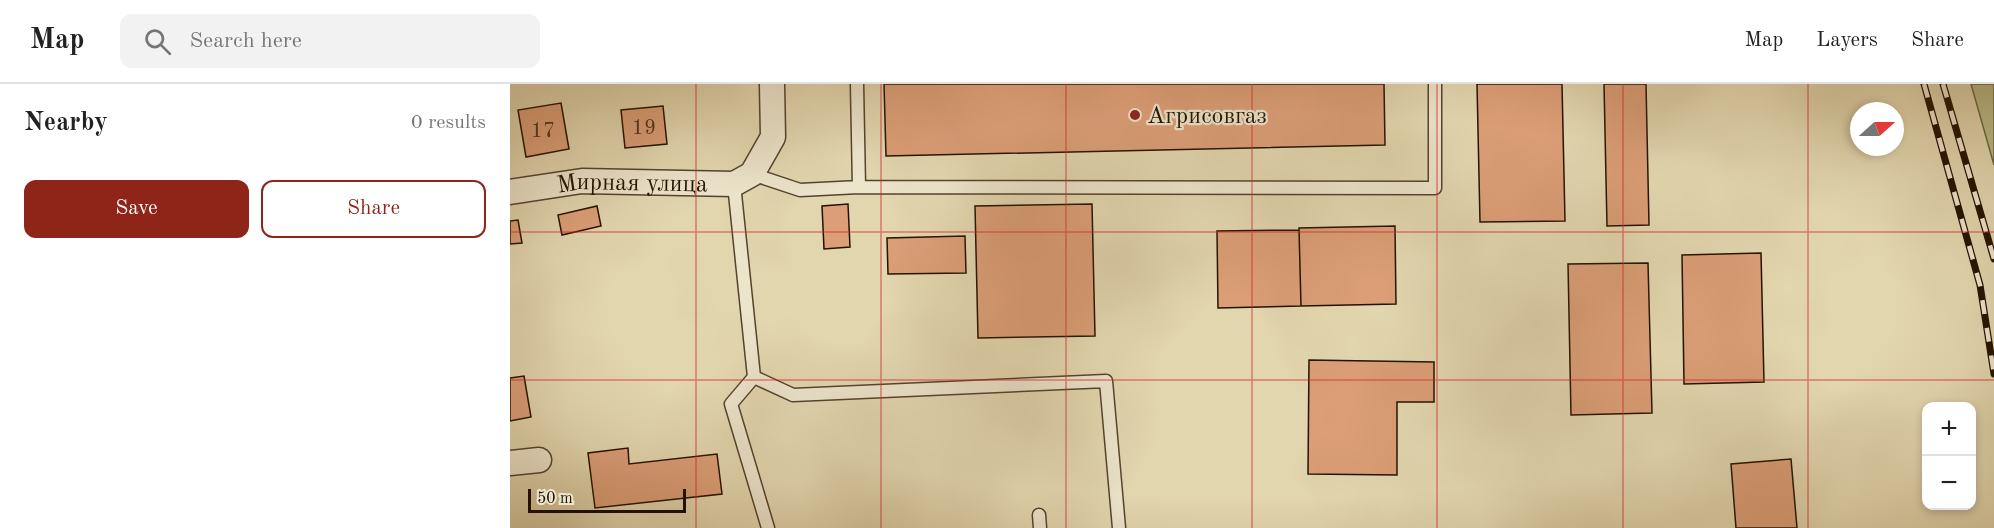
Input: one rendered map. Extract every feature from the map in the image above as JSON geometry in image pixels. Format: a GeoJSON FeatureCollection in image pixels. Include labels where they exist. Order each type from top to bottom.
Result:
{"type":"FeatureCollection","features":[{"type":"Feature","properties":{"kind":"street"},"geometry":{"type":"LineString","coordinates":[[743,179],[773,137],[772,84]]}},
{"type":"Feature","properties":{"kind":"street","name":"Мирная улица"},"geometry":{"type":"LineString","coordinates":[[510,192],[582,181],[743,179]]}},
{"type":"Feature","properties":{"kind":"street"},"geometry":{"type":"LineString","coordinates":[[510,463],[539,460]]}},
{"type":"Feature","properties":{"kind":"lane"},"geometry":{"type":"LineString","coordinates":[[857,84],[859,187]]}},
{"type":"Feature","properties":{"kind":"lane"},"geometry":{"type":"LineString","coordinates":[[768,528],[731,404],[754,377],[743,179],[800,190],[859,187],[1435,188],[1435,84]]}},
{"type":"Feature","properties":{"kind":"lane"},"geometry":{"type":"LineString","coordinates":[[754,377],[793,395],[1106,381],[1119,528]]}},
{"type":"Feature","properties":{"kind":"lane"},"geometry":{"type":"LineString","coordinates":[[1039,514],[1040,528]]}},
{"type":"Feature","properties":{"kind":"green space"},"geometry":{"type":"Polygon","coordinates":[[[1971,84],[1994,84],[1994,165],[1971,84]]]}},
{"type":"Feature","properties":{"kind":"building","name":"Агрисовгаз"},"geometry":{"type":"Polygon","coordinates":[[[884,84],[1384,84],[1385,145],[886,156],[884,84]]]}},
{"type":"Feature","properties":{"kind":"building"},"geometry":{"type":"Polygon","coordinates":[[[1477,84],[1562,84],[1565,221],[1480,222],[1477,84]]]}},
{"type":"Feature","properties":{"kind":"building"},"geometry":{"type":"Polygon","coordinates":[[[1604,84],[1646,84],[1649,225],[1607,226],[1604,84]]]}},
{"type":"Feature","properties":{"kind":"building"},"geometry":{"type":"Polygon","coordinates":[[[561,103],[569,149],[526,157],[518,110],[561,103]]]}},
{"type":"Feature","properties":{"kind":"building"},"geometry":{"type":"Polygon","coordinates":[[[663,106],[667,144],[625,148],[621,110],[663,106]]]}},
{"type":"Feature","properties":{"kind":"building"},"geometry":{"type":"Polygon","coordinates":[[[848,204],[850,247],[824,249],[822,206],[848,204]]]}},
{"type":"Feature","properties":{"kind":"building"},"geometry":{"type":"Polygon","coordinates":[[[1092,204],[1095,336],[978,338],[975,206],[1092,204]]]}},
{"type":"Feature","properties":{"kind":"building"},"geometry":{"type":"Polygon","coordinates":[[[597,206],[601,226],[562,235],[558,215],[597,206]]]}},
{"type":"Feature","properties":{"kind":"building"},"geometry":{"type":"Polygon","coordinates":[[[518,220],[522,243],[510,244],[510,221],[518,220]]]}},
{"type":"Feature","properties":{"kind":"building"},"geometry":{"type":"Polygon","coordinates":[[[1395,226],[1396,304],[1301,306],[1299,228],[1395,226]]]}},
{"type":"Feature","properties":{"kind":"building"},"geometry":{"type":"Polygon","coordinates":[[[1299,230],[1301,306],[1218,308],[1217,231],[1299,230]]]}},
{"type":"Feature","properties":{"kind":"building"},"geometry":{"type":"Polygon","coordinates":[[[965,236],[966,273],[888,274],[887,238],[965,236]]]}},
{"type":"Feature","properties":{"kind":"building"},"geometry":{"type":"Polygon","coordinates":[[[1761,253],[1764,382],[1684,384],[1682,255],[1761,253]]]}},
{"type":"Feature","properties":{"kind":"building"},"geometry":{"type":"Polygon","coordinates":[[[1648,263],[1652,413],[1571,415],[1568,264],[1648,263]]]}},
{"type":"Feature","properties":{"kind":"building"},"geometry":{"type":"Polygon","coordinates":[[[1309,360],[1434,362],[1434,402],[1397,402],[1397,475],[1308,474],[1309,360]]]}},
{"type":"Feature","properties":{"kind":"building"},"geometry":{"type":"Polygon","coordinates":[[[524,376],[531,417],[510,421],[510,378],[524,376]]]}},
{"type":"Feature","properties":{"kind":"building"},"geometry":{"type":"Polygon","coordinates":[[[628,448],[629,464],[717,454],[722,494],[595,508],[588,453],[628,448]]]}},
{"type":"Feature","properties":{"kind":"building"},"geometry":{"type":"Polygon","coordinates":[[[1791,459],[1797,528],[1736,528],[1731,464],[1791,459]]]}},
{"type":"Feature","properties":{"kind":"railway"},"geometry":{"type":"LineString","coordinates":[[1924,84],[1980,285],[1994,374]]}},
{"type":"Feature","properties":{"kind":"railway"},"geometry":{"type":"LineString","coordinates":[[1943,84],[1994,259]]}},
{"type":"Feature","properties":{"kind":"place","name":"Агрисовгаз"},"geometry":{"type":"Point","coordinates":[1135,115]}}]}
